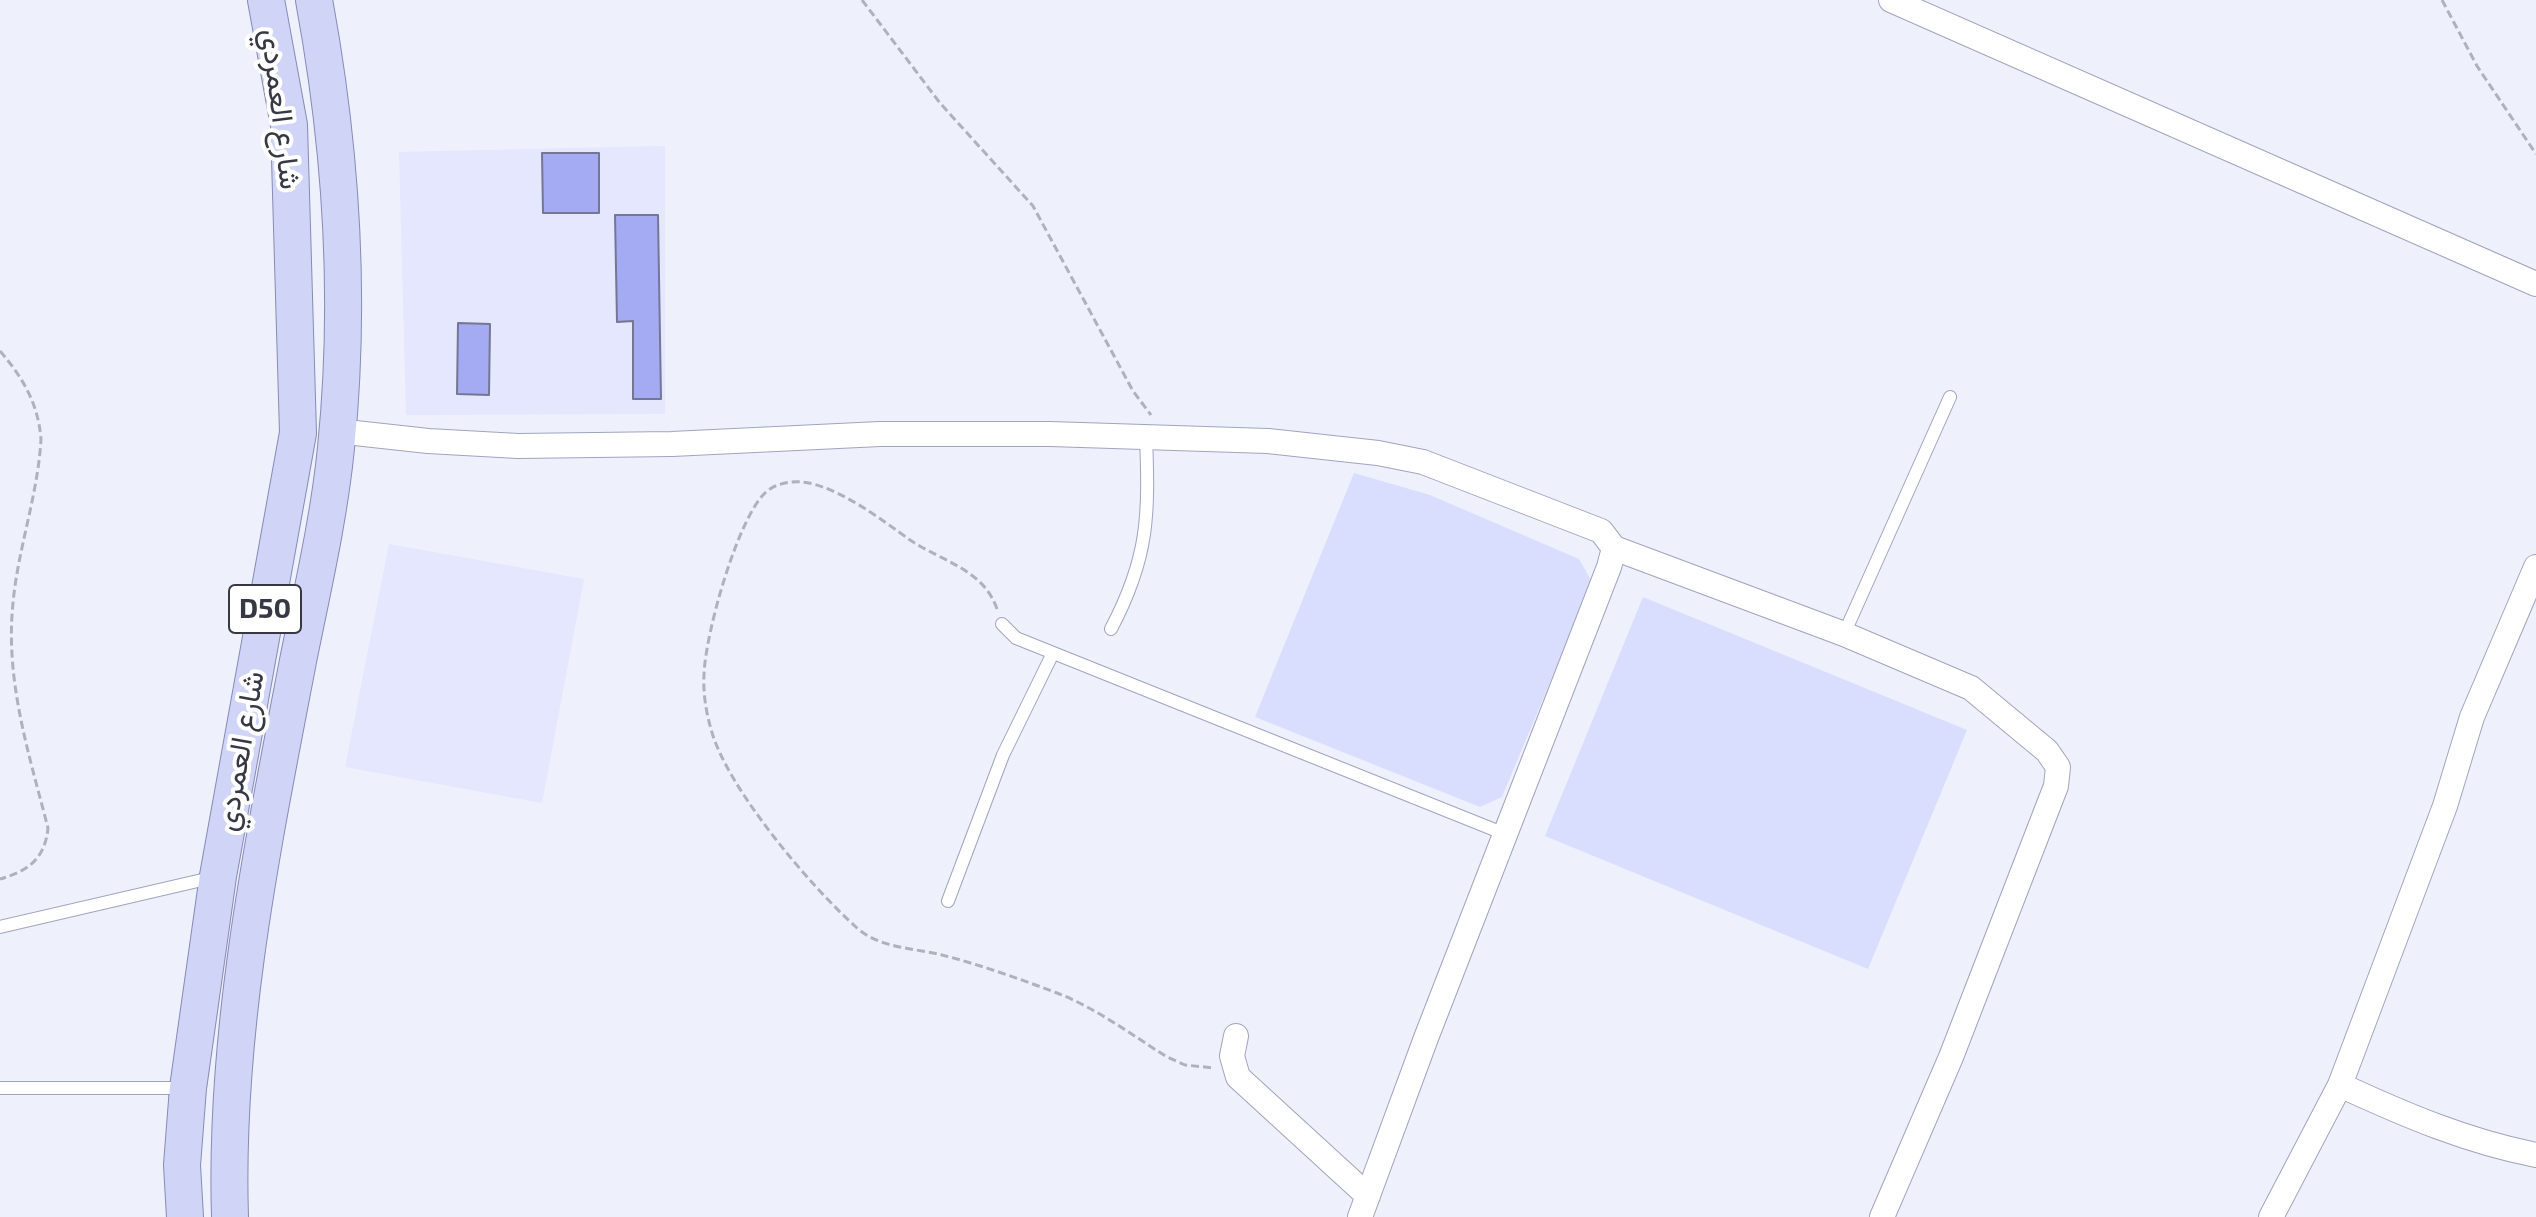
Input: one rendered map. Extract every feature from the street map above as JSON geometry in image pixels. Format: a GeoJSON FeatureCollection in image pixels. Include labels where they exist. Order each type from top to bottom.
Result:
{"type":"FeatureCollection","features":[{"type":"Feature","properties":{"kind":"main road","name":"شارع العمردي"},"geometry":{"type":"LineString","coordinates":[[185,1217],[182,1165],[188,1088],[218,876],[298,433],[289,125],[266,0]]}},
{"type":"Feature","properties":{"kind":"main road","name":"شارع العمردي"},"geometry":{"type":"LineString","coordinates":[[230,1217],[228,1171],[236,1026],[269,814],[312,586],[337,431],[342,320],[339,222],[331,98],[314,0]]}},
{"type":"Feature","properties":{"kind":"street"},"geometry":{"type":"LineString","coordinates":[[1891,0],[2536,284]]}},
{"type":"Feature","properties":{"kind":"street"},"geometry":{"type":"LineString","coordinates":[[337,431],[518,446],[672,444],[880,434],[1146,436],[1328,446],[1423,462],[1588,524],[1610,538],[1614,548],[1364,1206],[1246,1085],[1234,1067],[1232,1056],[1236,1036]]}},
{"type":"Feature","properties":{"kind":"street"},"geometry":{"type":"LineString","coordinates":[[1614,548],[1844,634],[1971,688],[2047,751],[2058,767],[2059,777],[1951,1057],[1882,1217]]}},
{"type":"Feature","properties":{"kind":"street"},"geometry":{"type":"LineString","coordinates":[[2271,1217],[2340,1085],[2445,806],[2472,717],[2528,597],[2536,567]]}},
{"type":"Feature","properties":{"kind":"street"},"geometry":{"type":"LineString","coordinates":[[2340,1085],[2432,1128],[2490,1146],[2536,1155]]}},
{"type":"Feature","properties":{"kind":"lane"},"geometry":{"type":"LineString","coordinates":[[1844,634],[1950,397]]}},
{"type":"Feature","properties":{"kind":"lane"},"geometry":{"type":"LineString","coordinates":[[1111,629],[1131,591],[1143,551],[1146,436]]}},
{"type":"Feature","properties":{"kind":"lane"},"geometry":{"type":"LineString","coordinates":[[1002,624],[1016,638],[1505,834]]}},
{"type":"Feature","properties":{"kind":"lane"},"geometry":{"type":"LineString","coordinates":[[948,901],[1003,755],[1053,653]]}},
{"type":"Feature","properties":{"kind":"lane"},"geometry":{"type":"LineString","coordinates":[[0,927],[218,876]]}},
{"type":"Feature","properties":{"kind":"lane"},"geometry":{"type":"LineString","coordinates":[[0,1088],[188,1088]]}},
{"type":"Feature","properties":{"kind":"path"},"geometry":{"type":"LineString","coordinates":[[862,0],[940,103],[1033,206],[1133,391],[1153,416],[1178,437]]}},
{"type":"Feature","properties":{"kind":"path"},"geometry":{"type":"LineString","coordinates":[[2442,0],[2477,66],[2536,154]]}},
{"type":"Feature","properties":{"kind":"path"},"geometry":{"type":"LineString","coordinates":[[0,351],[27,386],[37,412],[41,439],[15,578],[11,637],[19,710],[48,828],[46,845],[40,858],[25,870],[0,879]]}},
{"type":"Feature","properties":{"kind":"path"},"geometry":{"type":"LineString","coordinates":[[1002,624],[987,586],[969,571],[932,554],[832,492],[797,481],[779,484],[766,491],[746,524],[713,617],[704,675],[711,730],[720,753],[748,803],[836,907],[867,936],[945,956],[1061,995],[1185,1065],[1234,1067]]}},
{"type":"Feature","properties":{"kind":"shaded area"},"geometry":{"type":"Polygon","coordinates":[[[665,146],[665,414],[406,415],[399,152],[665,146]]]}},
{"type":"Feature","properties":{"kind":"shaded area"},"geometry":{"type":"Polygon","coordinates":[[[1354,473],[1430,495],[1579,559],[1592,582],[1502,797],[1480,807],[1255,717],[1354,473]]]}},
{"type":"Feature","properties":{"kind":"shaded area"},"geometry":{"type":"Polygon","coordinates":[[[389,544],[584,579],[542,803],[345,767],[389,544]]]}},
{"type":"Feature","properties":{"kind":"shaded area"},"geometry":{"type":"Polygon","coordinates":[[[1643,597],[1967,730],[1868,969],[1545,836],[1643,597]]]}},
{"type":"Feature","properties":{"kind":"building"},"geometry":{"type":"Polygon","coordinates":[[[542,153],[599,153],[599,213],[543,213],[542,153]]]}},
{"type":"Feature","properties":{"kind":"building"},"geometry":{"type":"Polygon","coordinates":[[[615,215],[658,215],[661,399],[633,399],[633,321],[617,322],[615,215]]]}},
{"type":"Feature","properties":{"kind":"building"},"geometry":{"type":"Polygon","coordinates":[[[458,323],[490,324],[489,395],[457,394],[458,323]]]}}]}
